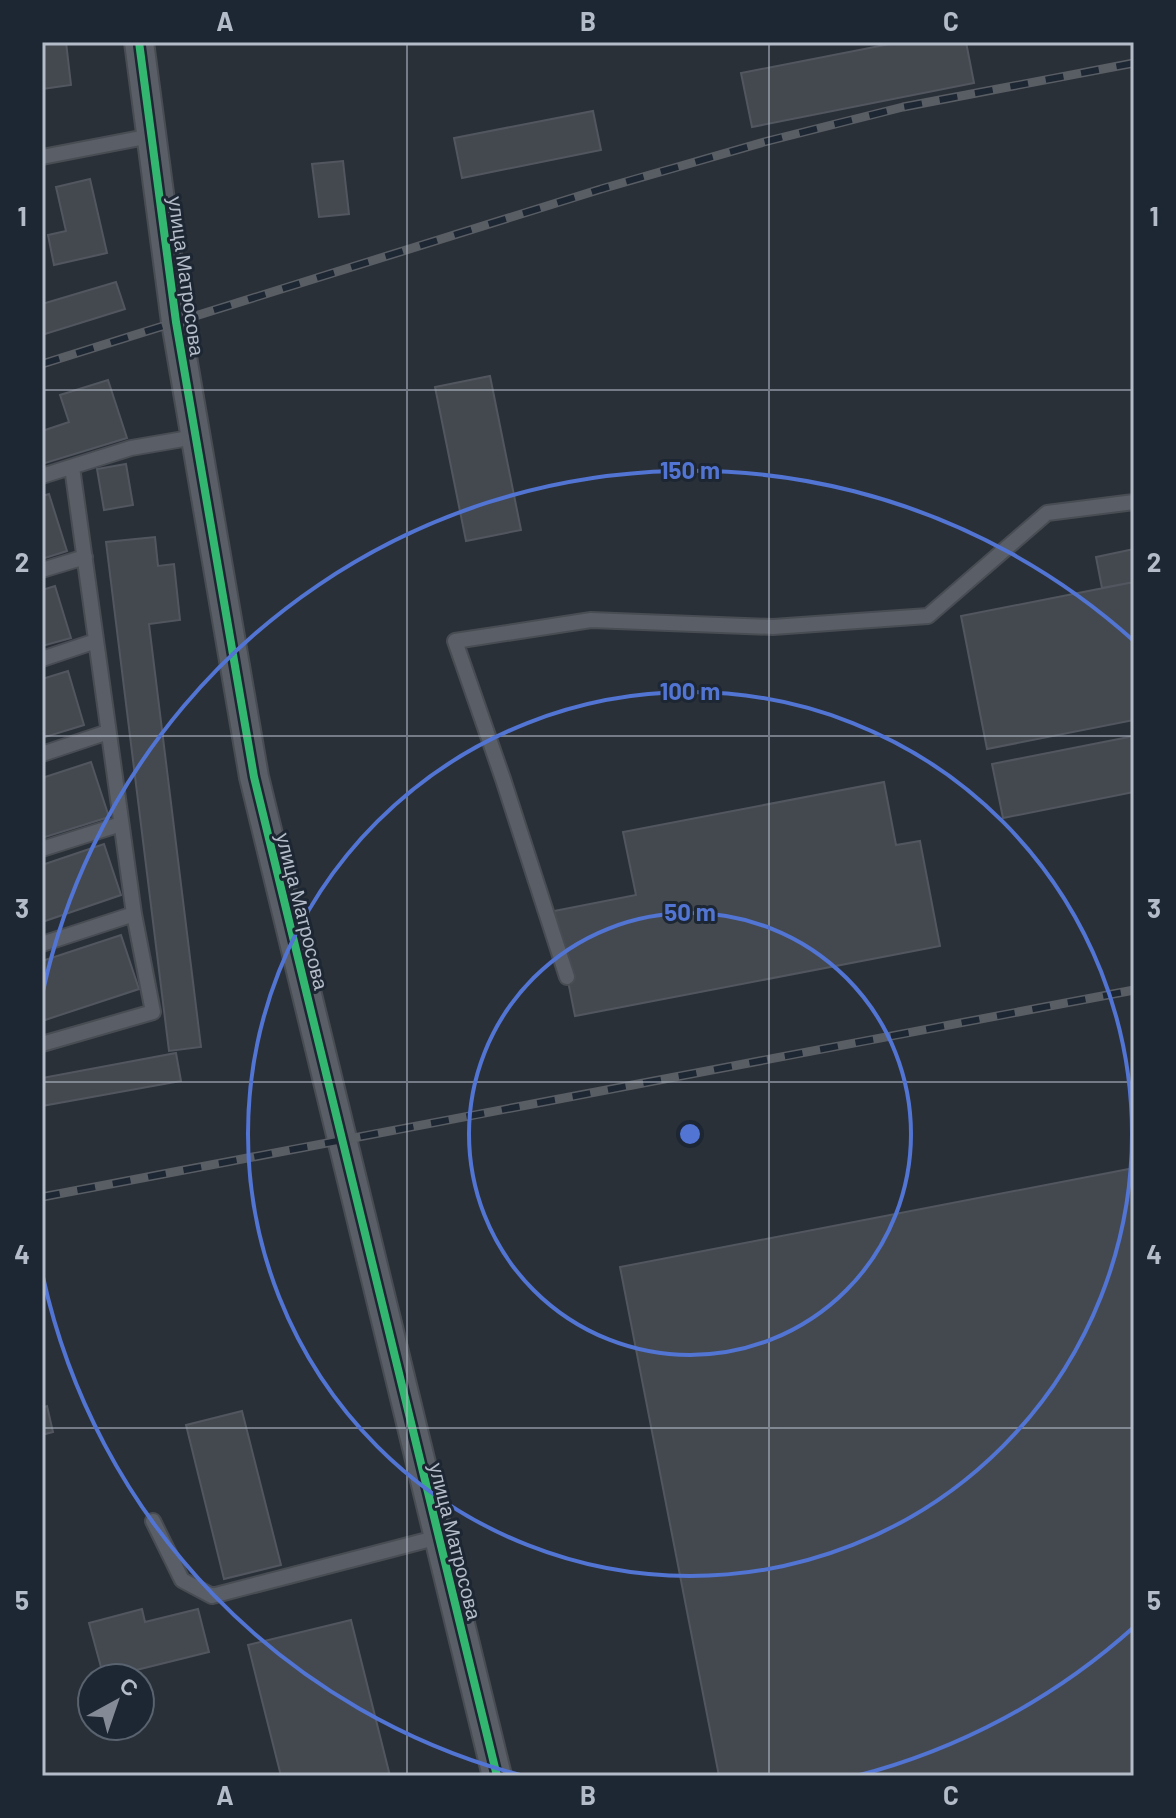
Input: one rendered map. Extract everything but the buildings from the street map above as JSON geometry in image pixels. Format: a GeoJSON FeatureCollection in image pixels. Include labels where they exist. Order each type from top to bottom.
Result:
{"type":"FeatureCollection","features":[{"type":"Feature","properties":{"kind":"street","name":"улица Матросова"},"geometry":{"type":"LineString","coordinates":[[139,42],[176,322],[254,777],[497,1776]]}},
{"type":"Feature","properties":{"kind":"lane"},"geometry":{"type":"LineString","coordinates":[[42,157],[151,136]]}},
{"type":"Feature","properties":{"kind":"lane"},"geometry":{"type":"LineString","coordinates":[[42,476],[131,448],[195,437]]}},
{"type":"Feature","properties":{"kind":"lane"},"geometry":{"type":"LineString","coordinates":[[42,1044],[153,1012],[134,914],[72,467]]}},
{"type":"Feature","properties":{"kind":"lane"},"geometry":{"type":"LineString","coordinates":[[567,977],[455,641],[591,620],[773,627],[928,616],[1047,513],[1134,502]]}},
{"type":"Feature","properties":{"kind":"lane"},"geometry":{"type":"LineString","coordinates":[[42,570],[85,557]]}},
{"type":"Feature","properties":{"kind":"lane"},"geometry":{"type":"LineString","coordinates":[[42,659],[96,641]]}},
{"type":"Feature","properties":{"kind":"lane"},"geometry":{"type":"LineString","coordinates":[[42,754],[108,732]]}},
{"type":"Feature","properties":{"kind":"lane"},"geometry":{"type":"LineString","coordinates":[[42,849],[121,824]]}},
{"type":"Feature","properties":{"kind":"lane"},"geometry":{"type":"LineString","coordinates":[[42,944],[134,914]]}},
{"type":"Feature","properties":{"kind":"lane"},"geometry":{"type":"LineString","coordinates":[[153,1521],[182,1580],[212,1596],[439,1537]]}},
{"type":"Feature","properties":{"kind":"railway"},"geometry":{"type":"LineString","coordinates":[[42,364],[601,189],[764,142],[903,107],[1134,63]]}},
{"type":"Feature","properties":{"kind":"railway"},"geometry":{"type":"LineString","coordinates":[[42,1197],[1134,990]]}},
{"type":"Feature","properties":{"kind":"cycle path"},"geometry":{"type":"LineString","coordinates":[[139,42],[176,322],[254,777],[497,1776]]}}]}
